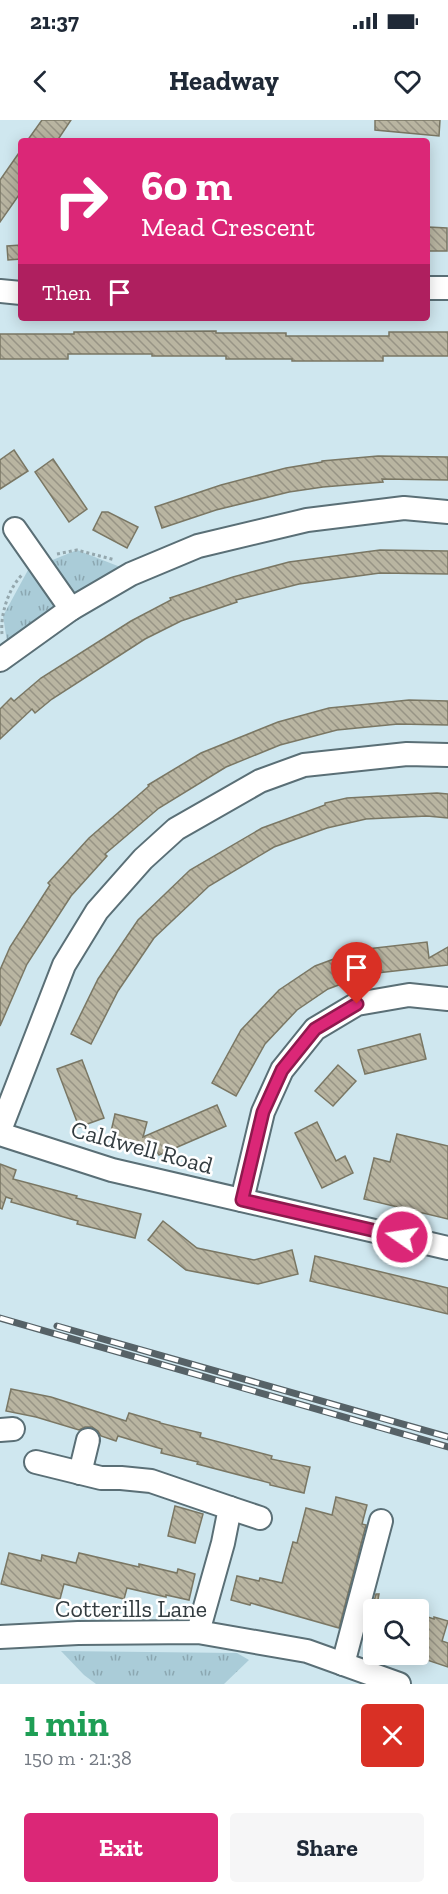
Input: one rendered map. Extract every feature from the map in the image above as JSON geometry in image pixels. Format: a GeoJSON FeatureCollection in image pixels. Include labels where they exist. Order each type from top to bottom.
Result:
{"type":"FeatureCollection","features":[{"type":"Feature","properties":{"kind":"street"},"geometry":{"type":"LineString","coordinates":[[430,288],[448,288]]}},
{"type":"Feature","properties":{"kind":"street"},"geometry":{"type":"LineString","coordinates":[[0,291],[18,293]]}},
{"type":"Feature","properties":{"kind":"street"},"geometry":{"type":"LineString","coordinates":[[0,660],[71,609],[131,574],[198,546],[307,520],[404,508],[448,512]]}},
{"type":"Feature","properties":{"kind":"street"},"geometry":{"type":"LineString","coordinates":[[15,529],[71,609]]}},
{"type":"Feature","properties":{"kind":"street"},"geometry":{"type":"LineString","coordinates":[[0,1132],[64,965],[97,911],[143,859],[176,829],[260,782],[304,765],[407,754],[448,755]]}},
{"type":"Feature","properties":{"kind":"street"},"geometry":{"type":"LineString","coordinates":[[242,1200],[263,1112],[282,1070],[315,1029],[357,1004],[409,995],[448,999]]}},
{"type":"Feature","properties":{"kind":"street","name":"Caldwell Road"},"geometry":{"type":"LineString","coordinates":[[0,1132],[112,1170],[448,1248]]}},
{"type":"Feature","properties":{"kind":"street"},"geometry":{"type":"LineString","coordinates":[[80,1473],[88,1440]]}},
{"type":"Feature","properties":{"kind":"street"},"geometry":{"type":"LineString","coordinates":[[36,1462],[101,1478],[151,1481],[260,1518]]}},
{"type":"Feature","properties":{"kind":"street"},"geometry":{"type":"LineString","coordinates":[[198,1632],[223,1543],[230,1508]]}},
{"type":"Feature","properties":{"kind":"street"},"geometry":{"type":"LineString","coordinates":[[343,1664],[381,1521]]}},
{"type":"Feature","properties":{"kind":"street","name":"Cotterills Lane"},"geometry":{"type":"LineString","coordinates":[[0,1637],[198,1632],[307,1651],[399,1684]]}},
{"type":"Feature","properties":{"kind":"green space"},"geometry":{"type":"Polygon","coordinates":[[[77,550],[128,570],[9,654],[3,616],[28,570],[77,550]]]}},
{"type":"Feature","properties":{"kind":"green space"},"geometry":{"type":"Polygon","coordinates":[[[61,1651],[237,1653],[249,1660],[224,1684],[96,1684],[61,1651]]]}},
{"type":"Feature","properties":{"kind":"building"},"geometry":{"type":"Polygon","coordinates":[[[42,120],[71,120],[59,138],[29,138],[42,120]]]}},
{"type":"Feature","properties":{"kind":"building"},"geometry":{"type":"Polygon","coordinates":[[[375,120],[440,120],[439,136],[375,130],[375,120]]]}},
{"type":"Feature","properties":{"kind":"building"},"geometry":{"type":"Polygon","coordinates":[[[18,154],[18,196],[0,222],[0,180],[18,154]]]}},
{"type":"Feature","properties":{"kind":"building"},"geometry":{"type":"Polygon","coordinates":[[[430,227],[447,228],[447,251],[430,251],[430,227]]]}},
{"type":"Feature","properties":{"kind":"building"},"geometry":{"type":"Polygon","coordinates":[[[18,245],[18,259],[8,260],[7,246],[18,245]]]}},
{"type":"Feature","properties":{"kind":"building"},"geometry":{"type":"Polygon","coordinates":[[[216,331],[216,333],[286,333],[286,336],[389,336],[389,332],[448,332],[448,356],[383,356],[383,361],[226,359],[226,356],[152,356],[152,354],[68,354],[68,359],[0,359],[0,334],[216,331]]]}},
{"type":"Feature","properties":{"kind":"building"},"geometry":{"type":"Polygon","coordinates":[[[14,450],[28,471],[0,489],[0,460],[14,450]]]}},
{"type":"Feature","properties":{"kind":"building"},"geometry":{"type":"Polygon","coordinates":[[[378,456],[448,457],[448,480],[382,479],[383,482],[289,492],[216,510],[162,528],[155,507],[221,485],[286,468],[322,461],[378,456]]]}},
{"type":"Feature","properties":{"kind":"building"},"geometry":{"type":"Polygon","coordinates":[[[53,459],[87,509],[69,522],[35,472],[53,459]]]}},
{"type":"Feature","properties":{"kind":"building"},"geometry":{"type":"Polygon","coordinates":[[[102,512],[108,512],[138,527],[127,548],[93,530],[102,512]]]}},
{"type":"Feature","properties":{"kind":"building"},"geometry":{"type":"Polygon","coordinates":[[[380,550],[448,551],[448,574],[380,573],[299,584],[236,600],[237,602],[181,621],[145,639],[52,699],[35,713],[32,709],[0,739],[0,709],[11,698],[14,701],[41,678],[131,621],[171,600],[170,598],[233,577],[289,562],[380,550]]]}},
{"type":"Feature","properties":{"kind":"building"},"geometry":{"type":"Polygon","coordinates":[[[409,700],[448,701],[448,725],[398,724],[337,730],[280,745],[226,767],[159,808],[105,854],[107,856],[71,896],[27,964],[0,1026],[0,970],[10,947],[50,885],[48,883],[89,838],[148,785],[201,753],[278,722],[329,708],[409,700]]]}},
{"type":"Feature","properties":{"kind":"building"},"geometry":{"type":"Polygon","coordinates":[[[448,794],[448,818],[427,816],[366,819],[327,828],[274,847],[209,886],[154,938],[118,991],[91,1044],[71,1034],[98,979],[138,920],[190,870],[262,828],[325,805],[325,803],[347,798],[448,794]]]}},
{"type":"Feature","properties":{"kind":"building"},"geometry":{"type":"Polygon","coordinates":[[[427,942],[429,958],[448,947],[448,965],[368,974],[328,989],[297,1010],[265,1044],[236,1096],[212,1083],[241,1030],[279,990],[315,966],[358,950],[427,942]]]}},
{"type":"Feature","properties":{"kind":"building"},"geometry":{"type":"Polygon","coordinates":[[[420,1034],[426,1059],[365,1074],[358,1050],[420,1034]]]}},
{"type":"Feature","properties":{"kind":"building"},"geometry":{"type":"Polygon","coordinates":[[[82,1060],[104,1118],[79,1127],[57,1069],[82,1060]]]}},
{"type":"Feature","properties":{"kind":"building"},"geometry":{"type":"Polygon","coordinates":[[[338,1065],[356,1081],[333,1106],[315,1091],[338,1065]]]}},
{"type":"Feature","properties":{"kind":"building"},"geometry":{"type":"Polygon","coordinates":[[[217,1105],[226,1126],[159,1155],[155,1148],[110,1136],[115,1114],[147,1122],[143,1137],[217,1105]]]}},
{"type":"Feature","properties":{"kind":"building"},"geometry":{"type":"Polygon","coordinates":[[[317,1122],[336,1161],[345,1156],[353,1173],[322,1188],[295,1133],[317,1122]]]}},
{"type":"Feature","properties":{"kind":"building"},"geometry":{"type":"Polygon","coordinates":[[[397,1134],[448,1146],[448,1219],[364,1199],[374,1158],[390,1162],[397,1134]]]}},
{"type":"Feature","properties":{"kind":"building"},"geometry":{"type":"Polygon","coordinates":[[[0,1164],[16,1170],[13,1179],[141,1214],[135,1238],[77,1224],[78,1221],[11,1202],[12,1199],[6,1197],[2,1209],[0,1208],[0,1164]]]}},
{"type":"Feature","properties":{"kind":"building"},"geometry":{"type":"Polygon","coordinates":[[[163,1221],[197,1248],[254,1260],[292,1250],[298,1274],[258,1284],[186,1270],[148,1240],[163,1221]]]}},
{"type":"Feature","properties":{"kind":"building"},"geometry":{"type":"Polygon","coordinates":[[[315,1256],[448,1288],[448,1314],[310,1281],[315,1256]]]}},
{"type":"Feature","properties":{"kind":"building"},"geometry":{"type":"Polygon","coordinates":[[[11,1389],[51,1397],[126,1421],[129,1413],[201,1433],[200,1437],[272,1456],[271,1459],[310,1467],[304,1493],[161,1453],[162,1449],[118,1436],[116,1441],[101,1436],[92,1427],[79,1430],[6,1411],[11,1389]]]}},
{"type":"Feature","properties":{"kind":"building"},"geometry":{"type":"Polygon","coordinates":[[[336,1497],[367,1505],[362,1524],[366,1525],[339,1628],[251,1603],[250,1605],[231,1600],[237,1576],[282,1583],[293,1542],[297,1543],[306,1508],[332,1515],[336,1497]]]}},
{"type":"Feature","properties":{"kind":"building"},"geometry":{"type":"Polygon","coordinates":[[[175,1506],[203,1514],[195,1543],[168,1536],[175,1506]]]}},
{"type":"Feature","properties":{"kind":"building"},"geometry":{"type":"Polygon","coordinates":[[[9,1553],[41,1561],[42,1555],[76,1563],[79,1553],[139,1567],[139,1564],[177,1573],[178,1569],[195,1574],[189,1600],[127,1588],[124,1599],[64,1584],[60,1599],[1,1584],[9,1553]]]}},
{"type":"Feature","properties":{"kind":"building"},"geometry":{"type":"Polygon","coordinates":[[[429,1617],[448,1621],[442,1641],[448,1643],[448,1667],[429,1661],[429,1617]]]}},
{"type":"Feature","properties":{"kind":"railway"},"geometry":{"type":"LineString","coordinates":[[0,1318],[448,1447]]}},
{"type":"Feature","properties":{"kind":"railway"},"geometry":{"type":"LineString","coordinates":[[57,1326],[448,1437]]}},
{"type":"Feature","properties":{"kind":"route"},"geometry":{"type":"LineString","coordinates":[[357,1004],[315,1029],[282,1070],[263,1112],[242,1200],[402,1237]]}}]}
